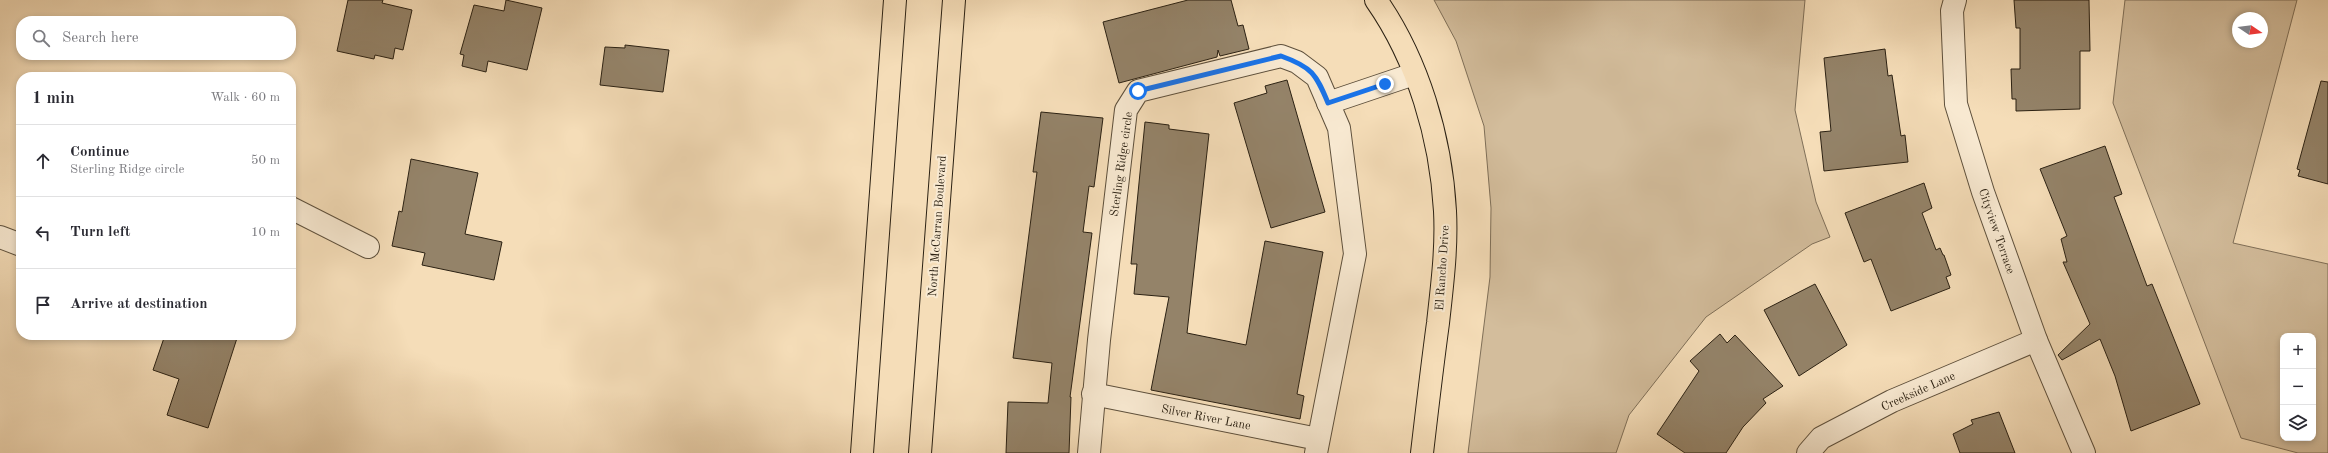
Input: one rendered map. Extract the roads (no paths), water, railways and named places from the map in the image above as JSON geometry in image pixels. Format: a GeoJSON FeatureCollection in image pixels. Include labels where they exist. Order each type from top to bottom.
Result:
{"type":"FeatureCollection","features":[{"type":"Feature","properties":{"kind":"main road"},"geometry":{"type":"LineString","coordinates":[[862,453],[895,0]]}},
{"type":"Feature","properties":{"kind":"main road","name":"North McCarran Boulevard"},"geometry":{"type":"LineString","coordinates":[[920,453],[954,0]]}},
{"type":"Feature","properties":{"kind":"main road","name":"El Rancho Drive"},"geometry":{"type":"LineString","coordinates":[[1376,0],[1405,51],[1427,110],[1439,157],[1445,212],[1444,265],[1422,453]]}},
{"type":"Feature","properties":{"kind":"street","name":"Cityview Terrace"},"geometry":{"type":"LineString","coordinates":[[1955,0],[1952,11],[1956,104],[1983,192],[2036,340],[2084,453]]}},
{"type":"Feature","properties":{"kind":"street","name":"Sterling Ridge circle"},"geometry":{"type":"LineString","coordinates":[[1088,453],[1093,394],[1126,110],[1138,91],[1281,56],[1297,62],[1317,77],[1339,128],[1354,254],[1317,446]]}},
{"type":"Feature","properties":{"kind":"street"},"geometry":{"type":"LineString","coordinates":[[1328,103],[1414,74]]}},
{"type":"Feature","properties":{"kind":"street"},"geometry":{"type":"LineString","coordinates":[[296,211],[368,247]]}},
{"type":"Feature","properties":{"kind":"street"},"geometry":{"type":"LineString","coordinates":[[0,237],[16,244]]}},
{"type":"Feature","properties":{"kind":"street","name":"Creekside Lane"},"geometry":{"type":"LineString","coordinates":[[1808,453],[1821,438],[1892,401],[2036,340]]}},
{"type":"Feature","properties":{"kind":"street","name":"Silver River Lane"},"geometry":{"type":"LineString","coordinates":[[1093,394],[1317,446]]}}]}
